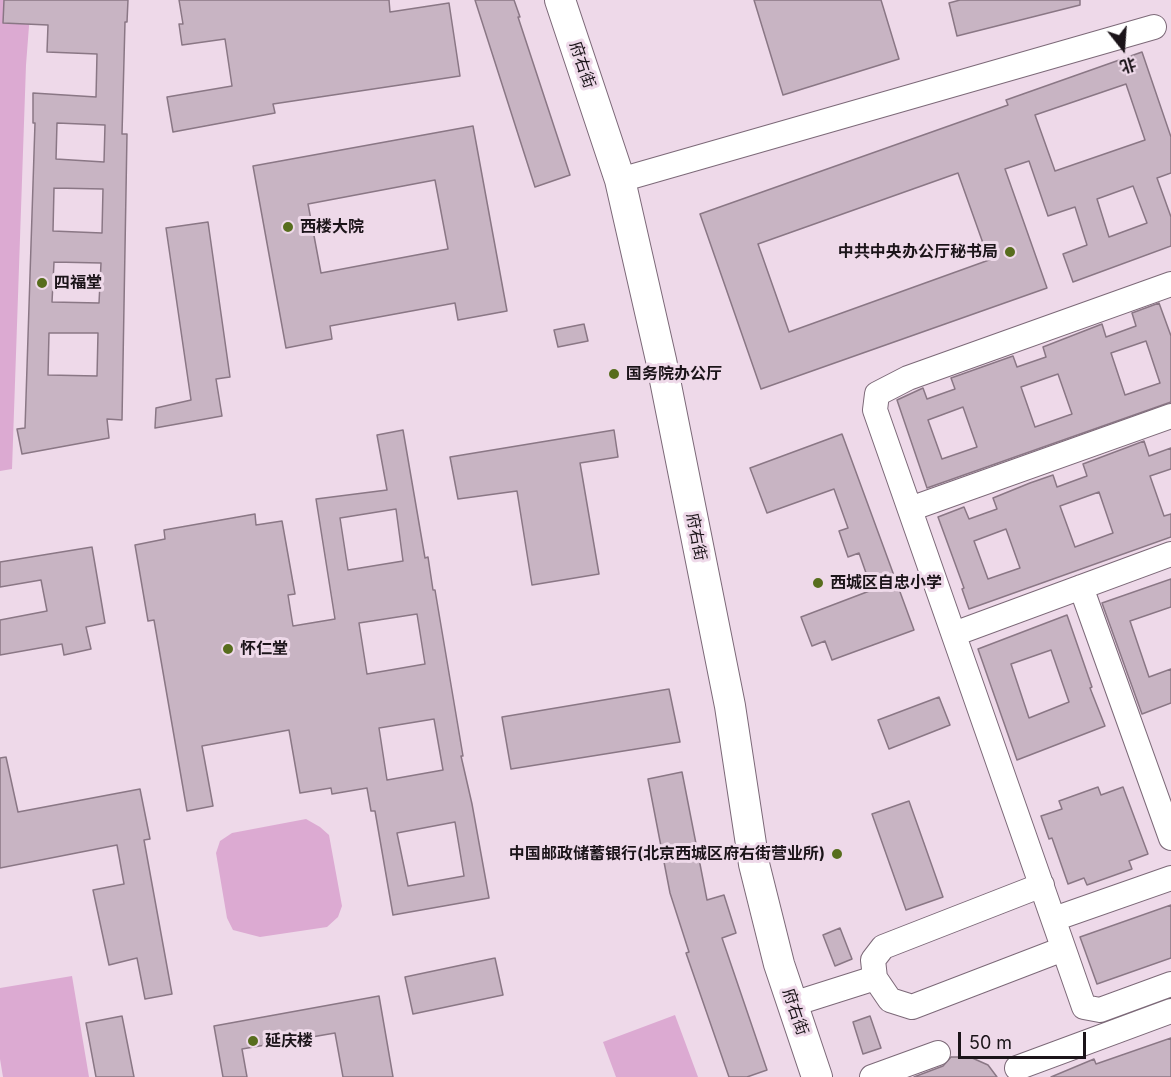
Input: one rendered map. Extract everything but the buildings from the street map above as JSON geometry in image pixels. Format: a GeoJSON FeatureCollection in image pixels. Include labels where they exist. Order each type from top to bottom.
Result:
{"type":"FeatureCollection","features":[{"type":"Feature","properties":{"kind":"main road","name":"府右街"},"geometry":{"type":"LineString","coordinates":[[560,0],[620,180],[661,360],[730,705],[754,864],[780,964],[817,1077]]}},
{"type":"Feature","properties":{"kind":"street"},"geometry":{"type":"LineString","coordinates":[[620,180],[1154,27]]}},
{"type":"Feature","properties":{"kind":"street"},"geometry":{"type":"LineString","coordinates":[[1170,287],[908,378],[878,394],[874,410],[1084,1007],[1100,1010],[1171,984]]}},
{"type":"Feature","properties":{"kind":"street"},"geometry":{"type":"LineString","coordinates":[[909,509],[1171,416]]}},
{"type":"Feature","properties":{"kind":"street"},"geometry":{"type":"LineString","coordinates":[[954,634],[1171,554]]}},
{"type":"Feature","properties":{"kind":"street"},"geometry":{"type":"LineString","coordinates":[[1081,587],[1171,838]]}},
{"type":"Feature","properties":{"kind":"street"},"geometry":{"type":"LineString","coordinates":[[1054,919],[1171,878]]}},
{"type":"Feature","properties":{"kind":"street"},"geometry":{"type":"LineString","coordinates":[[1042,885],[883,947],[873,960],[875,978],[890,1000],[912,1007],[1063,949]]}},
{"type":"Feature","properties":{"kind":"street"},"geometry":{"type":"LineString","coordinates":[[793,1004],[875,978]]}},
{"type":"Feature","properties":{"kind":"street"},"geometry":{"type":"LineString","coordinates":[[1017,1068],[1171,1011]]}},
{"type":"Feature","properties":{"kind":"street"},"geometry":{"type":"LineString","coordinates":[[872,1077],[938,1053]]}},
{"type":"Feature","properties":{"kind":"shaded area"},"geometry":{"type":"Polygon","coordinates":[[[0,0],[31,0],[26,65],[12,469],[0,471],[0,0]]]}},
{"type":"Feature","properties":{"kind":"shaded area"},"geometry":{"type":"Polygon","coordinates":[[[306,819],[329,835],[342,906],[338,917],[327,927],[260,937],[233,930],[227,918],[216,853],[220,841],[232,833],[306,819]]]}},
{"type":"Feature","properties":{"kind":"shaded area"},"geometry":{"type":"Polygon","coordinates":[[[72,976],[89,1077],[3,1077],[0,1059],[0,988],[72,976]]]}},
{"type":"Feature","properties":{"kind":"shaded area"},"geometry":{"type":"Polygon","coordinates":[[[675,1015],[698,1077],[616,1077],[603,1042],[675,1015]]]}},
{"type":"Feature","properties":{"kind":"place","name":"西楼大院"},"geometry":{"type":"Point","coordinates":[288,227]}},
{"type":"Feature","properties":{"kind":"place","name":"中共中央办公厅秘书局"},"geometry":{"type":"Point","coordinates":[1010,252]}},
{"type":"Feature","properties":{"kind":"place","name":"四福堂"},"geometry":{"type":"Point","coordinates":[42,283]}},
{"type":"Feature","properties":{"kind":"place","name":"国务院办公厅"},"geometry":{"type":"Point","coordinates":[614,374]}},
{"type":"Feature","properties":{"kind":"place","name":"西城区自忠小学"},"geometry":{"type":"Point","coordinates":[818,583]}},
{"type":"Feature","properties":{"kind":"place","name":"怀仁堂"},"geometry":{"type":"Point","coordinates":[228,649]}},
{"type":"Feature","properties":{"kind":"place","name":"中国邮政储蓄银行(北京西城区府右街营业所)"},"geometry":{"type":"Point","coordinates":[837,854]}},
{"type":"Feature","properties":{"kind":"place","name":"延庆楼"},"geometry":{"type":"Point","coordinates":[253,1041]}}]}
